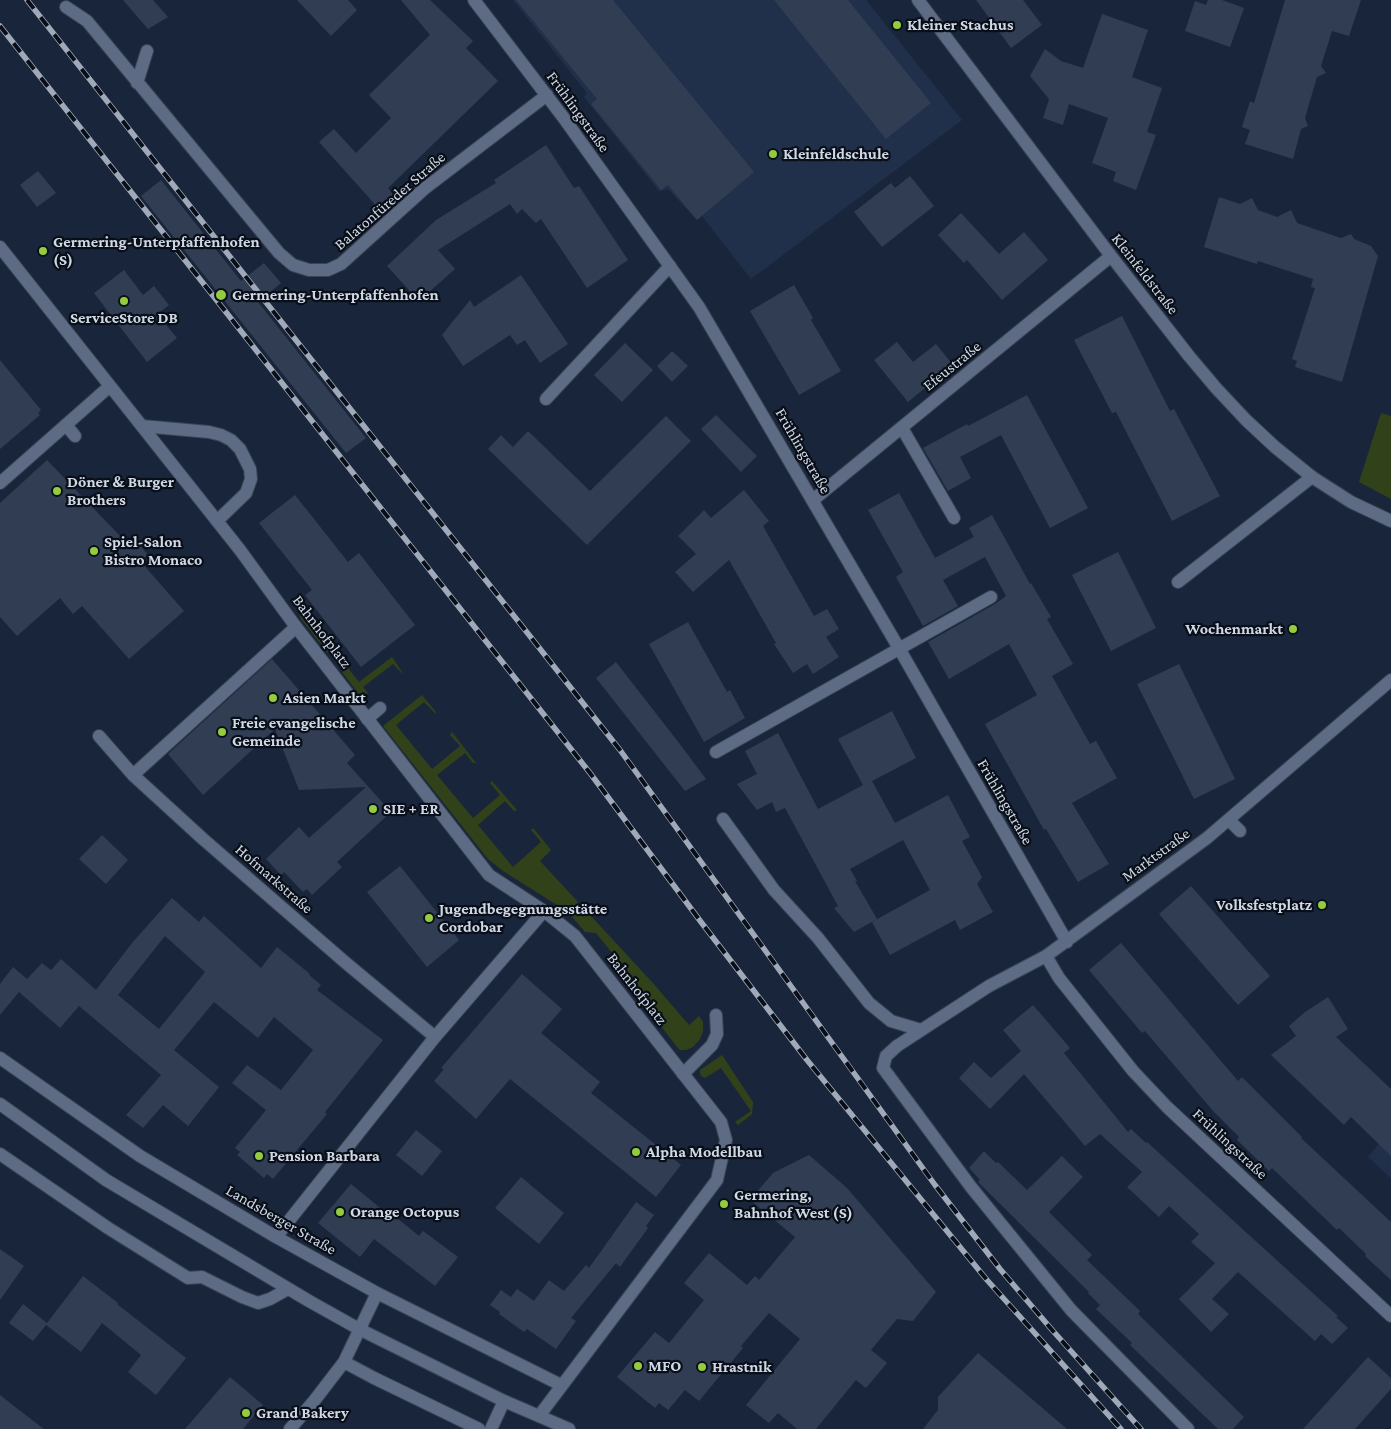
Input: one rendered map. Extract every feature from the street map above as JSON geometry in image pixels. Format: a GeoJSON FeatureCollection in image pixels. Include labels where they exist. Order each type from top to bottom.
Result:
{"type":"FeatureCollection","features":[{"type":"Feature","properties":{"kind":"street","name":"Frühlingstraße"},"geometry":{"type":"LineString","coordinates":[[474,0],[547,95],[703,315],[813,500],[1067,942]]}},
{"type":"Feature","properties":{"kind":"street","name":"Kleinfeldstraße"},"geometry":{"type":"LineString","coordinates":[[918,0],[1111,256],[1216,388],[1275,447],[1312,477],[1351,502],[1391,521]]}},
{"type":"Feature","properties":{"kind":"street","name":"Balatonfüreder Straße"},"geometry":{"type":"LineString","coordinates":[[66,7],[87,21],[279,253],[293,265],[309,270],[328,270],[341,264],[424,189],[547,95]]}},
{"type":"Feature","properties":{"kind":"street"},"geometry":{"type":"LineString","coordinates":[[137,83],[146,51]]}},
{"type":"Feature","properties":{"kind":"street","name":"Bahnhofplatz"},"geometry":{"type":"LineString","coordinates":[[0,247],[217,521],[489,876],[544,911],[575,936],[721,1122],[726,1140],[717,1180],[538,1416]]}},
{"type":"Feature","properties":{"kind":"street","name":"Efeustraße"},"geometry":{"type":"LineString","coordinates":[[813,500],[1111,256]]}},
{"type":"Feature","properties":{"kind":"street"},"geometry":{"type":"LineString","coordinates":[[546,399],[670,266]]}},
{"type":"Feature","properties":{"kind":"street"},"geometry":{"type":"LineString","coordinates":[[0,483],[110,386]]}},
{"type":"Feature","properties":{"kind":"street"},"geometry":{"type":"LineString","coordinates":[[66,425],[75,436]]}},
{"type":"Feature","properties":{"kind":"street"},"geometry":{"type":"LineString","coordinates":[[142,426],[209,432],[231,440],[240,449],[250,469],[251,479],[246,493],[217,521]]}},
{"type":"Feature","properties":{"kind":"street"},"geometry":{"type":"LineString","coordinates":[[902,428],[954,518]]}},
{"type":"Feature","properties":{"kind":"street"},"geometry":{"type":"LineString","coordinates":[[1178,582],[1312,477]]}},
{"type":"Feature","properties":{"kind":"street"},"geometry":{"type":"LineString","coordinates":[[716,752],[991,597]]}},
{"type":"Feature","properties":{"kind":"street"},"geometry":{"type":"LineString","coordinates":[[133,775],[296,626]]}},
{"type":"Feature","properties":{"kind":"street","name":"Marktstraße"},"geometry":{"type":"LineString","coordinates":[[1188,1429],[1071,1310],[971,1187],[883,1068],[886,1056],[897,1046],[989,986],[1046,956],[1067,942],[1207,838],[1391,680]]}},
{"type":"Feature","properties":{"kind":"street"},"geometry":{"type":"LineString","coordinates":[[367,719],[380,708]]}},
{"type":"Feature","properties":{"kind":"street","name":"Hofmarkstraße"},"geometry":{"type":"LineString","coordinates":[[99,736],[133,775],[203,839],[435,1037]]}},
{"type":"Feature","properties":{"kind":"street"},"geometry":{"type":"LineString","coordinates":[[723,819],[774,890],[818,938],[869,1003],[891,1021],[921,1030]]}},
{"type":"Feature","properties":{"kind":"street"},"geometry":{"type":"LineString","coordinates":[[1229,820],[1240,831]]}},
{"type":"Feature","properties":{"kind":"street"},"geometry":{"type":"LineString","coordinates":[[276,1237],[435,1037],[544,911]]}},
{"type":"Feature","properties":{"kind":"street","name":"Frühlingstraße"},"geometry":{"type":"LineString","coordinates":[[1046,956],[1059,978],[1133,1071],[1172,1112],[1391,1316]]}},
{"type":"Feature","properties":{"kind":"street"},"geometry":{"type":"LineString","coordinates":[[683,1074],[712,1045],[717,1034],[716,1015]]}},
{"type":"Feature","properties":{"kind":"street","name":"Landsberger Straße"},"geometry":{"type":"LineString","coordinates":[[0,1058],[140,1156],[276,1237],[377,1293],[561,1385]]}},
{"type":"Feature","properties":{"kind":"street"},"geometry":{"type":"LineString","coordinates":[[0,1104],[106,1180],[358,1329],[504,1401],[569,1429]]}},
{"type":"Feature","properties":{"kind":"street"},"geometry":{"type":"LineString","coordinates":[[0,1154],[108,1228],[188,1278],[202,1277],[242,1297],[258,1302],[281,1294],[288,1289]]}},
{"type":"Feature","properties":{"kind":"street"},"geometry":{"type":"LineString","coordinates":[[290,1429],[344,1362],[358,1329],[377,1293]]}},
{"type":"Feature","properties":{"kind":"street"},"geometry":{"type":"LineString","coordinates":[[344,1362],[479,1429]]}},
{"type":"Feature","properties":{"kind":"street"},"geometry":{"type":"LineString","coordinates":[[491,1429],[504,1401]]}},
{"type":"Feature","properties":{"kind":"shaded area","name":"Kleinfeldschule"},"geometry":{"type":"Polygon","coordinates":[[[513,0],[866,0],[962,120],[751,279],[702,216],[697,220],[668,189],[659,191],[584,97],[587,93],[513,0]]]}},
{"type":"Feature","properties":{"kind":"shaded area"},"geometry":{"type":"Polygon","coordinates":[[[1391,1129],[1391,1178],[1368,1157],[1391,1129]]]}},
{"type":"Feature","properties":{"kind":"green space"},"geometry":{"type":"Polygon","coordinates":[[[1381,413],[1391,416],[1391,499],[1359,482],[1381,413]]]}},
{"type":"Feature","properties":{"kind":"green space"},"geometry":{"type":"Polygon","coordinates":[[[295,600],[333,648],[328,653],[301,619],[295,600]]]}},
{"type":"Feature","properties":{"kind":"green space"},"geometry":{"type":"Polygon","coordinates":[[[392,657],[404,675],[393,664],[363,687],[368,693],[361,697],[342,672],[348,668],[359,682],[392,657]]]}},
{"type":"Feature","properties":{"kind":"green space"},"geometry":{"type":"Polygon","coordinates":[[[422,695],[436,714],[424,702],[396,725],[432,769],[460,746],[450,735],[452,732],[476,763],[473,763],[465,753],[437,775],[473,818],[500,795],[490,783],[492,781],[517,810],[514,811],[505,801],[478,825],[513,867],[541,842],[531,830],[533,828],[551,850],[540,861],[652,982],[689,1025],[699,1016],[703,1022],[703,1031],[700,1039],[693,1047],[680,1050],[677,1047],[635,992],[635,981],[596,933],[585,932],[568,912],[503,871],[488,859],[383,726],[422,695]]]}},
{"type":"Feature","properties":{"kind":"green space"},"geometry":{"type":"Polygon","coordinates":[[[722,1055],[753,1102],[752,1114],[738,1125],[735,1122],[751,1111],[721,1068],[705,1078],[700,1073],[700,1070],[722,1055]]]}},
{"type":"Feature","properties":{"kind":"building"},"geometry":{"type":"Polygon","coordinates":[[[123,0],[153,0],[168,17],[148,29],[123,0]]]}},
{"type":"Feature","properties":{"kind":"building"},"geometry":{"type":"Polygon","coordinates":[[[297,0],[348,0],[357,10],[331,36],[297,0]]]}},
{"type":"Feature","properties":{"kind":"building"},"geometry":{"type":"Polygon","coordinates":[[[401,0],[430,0],[473,41],[466,48],[498,81],[388,188],[395,197],[380,210],[319,142],[334,129],[356,153],[391,118],[369,95],[430,35],[401,0]]]}},
{"type":"Feature","properties":{"kind":"building"},"geometry":{"type":"Polygon","coordinates":[[[516,0],[613,0],[754,172],[697,220],[668,185],[661,190],[591,104],[597,99],[516,0]]]}},
{"type":"Feature","properties":{"kind":"building"},"geometry":{"type":"Polygon","coordinates":[[[774,0],[848,0],[931,103],[886,139],[774,0]]]}},
{"type":"Feature","properties":{"kind":"building"},"geometry":{"type":"Polygon","coordinates":[[[976,0],[1023,0],[1042,25],[1011,48],[976,0]]]}},
{"type":"Feature","properties":{"kind":"building"},"geometry":{"type":"Polygon","coordinates":[[[1208,0],[1222,0],[1244,8],[1230,47],[1185,31],[1195,1],[1206,5],[1208,0]]]}},
{"type":"Feature","properties":{"kind":"building"},"geometry":{"type":"Polygon","coordinates":[[[1285,0],[1361,0],[1349,36],[1332,31],[1321,66],[1326,73],[1317,77],[1305,118],[1308,126],[1301,129],[1293,159],[1245,144],[1250,130],[1242,127],[1250,101],[1254,103],[1285,0]]]}},
{"type":"Feature","properties":{"kind":"building"},"geometry":{"type":"Polygon","coordinates":[[[1102,14],[1148,30],[1132,77],[1162,88],[1147,132],[1156,135],[1136,190],[1113,181],[1116,172],[1092,163],[1108,118],[1069,104],[1063,125],[1043,118],[1049,99],[1030,76],[1045,49],[1061,61],[1083,68],[1102,14]]]}},
{"type":"Feature","properties":{"kind":"building"},"geometry":{"type":"Polygon","coordinates":[[[546,145],[574,188],[579,186],[628,260],[587,288],[541,219],[536,223],[522,209],[517,214],[510,204],[438,250],[455,269],[419,301],[387,266],[436,220],[496,183],[494,180],[546,145]]]}},
{"type":"Feature","properties":{"kind":"building"},"geometry":{"type":"Polygon","coordinates":[[[38,171],[56,193],[37,207],[20,185],[38,171]]]}},
{"type":"Feature","properties":{"kind":"building"},"geometry":{"type":"Polygon","coordinates":[[[910,176],[934,206],[882,247],[854,212],[891,183],[895,188],[910,176]]]}},
{"type":"Feature","properties":{"kind":"building"},"geometry":{"type":"Polygon","coordinates":[[[161,180],[241,281],[264,263],[281,283],[258,302],[366,438],[346,453],[141,196],[161,180]]]}},
{"type":"Feature","properties":{"kind":"building"},"geometry":{"type":"Polygon","coordinates":[[[1219,197],[1240,204],[1252,198],[1258,210],[1277,217],[1291,210],[1297,223],[1341,238],[1351,234],[1354,239],[1371,246],[1378,256],[1342,382],[1295,367],[1297,361],[1292,359],[1315,288],[1311,287],[1313,279],[1258,261],[1257,264],[1204,247],[1219,197]]]}},
{"type":"Feature","properties":{"kind":"building"},"geometry":{"type":"Polygon","coordinates":[[[961,213],[999,254],[1024,232],[1048,260],[1002,300],[967,260],[964,263],[938,235],[961,213]]]}},
{"type":"Feature","properties":{"kind":"building"},"geometry":{"type":"Polygon","coordinates":[[[124,270],[143,295],[154,286],[169,305],[157,314],[177,338],[147,362],[94,293],[124,270]]]}},
{"type":"Feature","properties":{"kind":"building"},"geometry":{"type":"Polygon","coordinates":[[[521,275],[568,344],[540,363],[525,340],[517,345],[510,335],[463,366],[442,335],[470,300],[474,307],[521,275]]]}},
{"type":"Feature","properties":{"kind":"building"},"geometry":{"type":"Polygon","coordinates":[[[794,285],[813,318],[811,320],[841,371],[799,395],[750,311],[794,285]]]}},
{"type":"Feature","properties":{"kind":"building"},"geometry":{"type":"Polygon","coordinates":[[[1122,316],[1170,411],[1174,409],[1220,496],[1172,521],[1116,412],[1112,413],[1074,340],[1122,316]]]}},
{"type":"Feature","properties":{"kind":"building"},"geometry":{"type":"Polygon","coordinates":[[[897,342],[913,362],[936,344],[953,365],[908,402],[874,360],[897,342]]]}},
{"type":"Feature","properties":{"kind":"building"},"geometry":{"type":"Polygon","coordinates":[[[625,343],[653,370],[622,402],[594,375],[625,343]]]}},
{"type":"Feature","properties":{"kind":"building"},"geometry":{"type":"Polygon","coordinates":[[[672,351],[688,366],[672,382],[657,366],[672,351]]]}},
{"type":"Feature","properties":{"kind":"building"},"geometry":{"type":"Polygon","coordinates":[[[0,360],[41,410],[38,413],[40,415],[0,449],[0,360]]]}},
{"type":"Feature","properties":{"kind":"building"},"geometry":{"type":"Polygon","coordinates":[[[1027,395],[1088,508],[1050,528],[1001,435],[960,457],[971,478],[948,491],[923,448],[1027,395]]]}},
{"type":"Feature","properties":{"kind":"building"},"geometry":{"type":"Polygon","coordinates":[[[716,415],[757,456],[741,472],[701,429],[716,415]]]}},
{"type":"Feature","properties":{"kind":"building"},"geometry":{"type":"Polygon","coordinates":[[[666,416],[691,441],[587,545],[488,449],[501,435],[513,447],[528,431],[590,491],[666,416]]]}},
{"type":"Feature","properties":{"kind":"building"},"geometry":{"type":"Polygon","coordinates":[[[47,460],[122,538],[124,537],[129,542],[134,538],[148,555],[140,561],[184,611],[129,659],[82,606],[73,614],[60,598],[17,636],[0,617],[0,503],[47,460]]]}},
{"type":"Feature","properties":{"kind":"building"},"geometry":{"type":"Polygon","coordinates":[[[744,490],[769,521],[763,526],[814,616],[827,609],[839,629],[826,637],[839,657],[813,674],[807,664],[793,673],[774,644],[776,643],[729,560],[693,592],[675,572],[696,554],[678,536],[704,510],[711,518],[744,490]]]}},
{"type":"Feature","properties":{"kind":"building"},"geometry":{"type":"Polygon","coordinates":[[[899,493],[935,558],[974,537],[969,528],[992,515],[1030,584],[1051,617],[1047,619],[1073,664],[1052,676],[1090,744],[1096,741],[1117,778],[1072,803],[1109,864],[1078,882],[1046,829],[1044,830],[985,724],[1037,695],[1009,644],[949,679],[928,642],[1006,596],[985,557],[943,580],[958,606],[923,626],[896,577],[903,572],[868,510],[899,493]]]}},
{"type":"Feature","properties":{"kind":"building"},"geometry":{"type":"Polygon","coordinates":[[[295,495],[348,562],[359,553],[415,625],[361,667],[305,595],[312,590],[259,523],[295,495]]]}},
{"type":"Feature","properties":{"kind":"building"},"geometry":{"type":"Polygon","coordinates":[[[1118,552],[1156,628],[1111,651],[1072,575],[1118,552]]]}},
{"type":"Feature","properties":{"kind":"building"},"geometry":{"type":"Polygon","coordinates":[[[688,622],[727,692],[730,690],[745,718],[704,742],[649,644],[688,622]]]}},
{"type":"Feature","properties":{"kind":"building"},"geometry":{"type":"Polygon","coordinates":[[[272,659],[355,755],[347,763],[391,812],[337,862],[342,867],[312,895],[307,889],[303,892],[284,872],[281,875],[266,859],[299,827],[309,838],[366,787],[299,790],[275,729],[203,795],[168,754],[272,659]]]}},
{"type":"Feature","properties":{"kind":"building"},"geometry":{"type":"Polygon","coordinates":[[[616,662],[706,779],[685,791],[596,678],[616,662]]]}},
{"type":"Feature","properties":{"kind":"building"},"geometry":{"type":"Polygon","coordinates":[[[1179,664],[1235,779],[1194,799],[1137,684],[1179,664]]]}},
{"type":"Feature","properties":{"kind":"building"},"geometry":{"type":"Polygon","coordinates":[[[892,711],[916,758],[872,781],[895,823],[948,795],[970,837],[962,841],[982,877],[977,884],[993,912],[960,930],[955,920],[890,955],[872,922],[930,890],[903,840],[850,869],[877,919],[854,932],[834,908],[838,906],[785,808],[776,812],[772,802],[757,810],[737,784],[757,774],[745,751],[778,733],[818,809],[863,785],[838,739],[892,711]]]}},
{"type":"Feature","properties":{"kind":"building"},"geometry":{"type":"Polygon","coordinates":[[[102,835],[128,860],[106,884],[79,859],[102,835]]]}},
{"type":"Feature","properties":{"kind":"building"},"geometry":{"type":"Polygon","coordinates":[[[400,866],[459,940],[427,967],[367,892],[400,866]]]}},
{"type":"Feature","properties":{"kind":"building"},"geometry":{"type":"Polygon","coordinates":[[[1191,886],[1270,976],[1238,1005],[1159,914],[1191,886]]]}},
{"type":"Feature","properties":{"kind":"building"},"geometry":{"type":"Polygon","coordinates":[[[172,898],[199,922],[204,916],[261,968],[277,947],[321,985],[317,990],[383,1040],[325,1112],[327,1114],[273,1179],[267,1174],[264,1178],[237,1155],[240,1152],[235,1148],[266,1110],[232,1083],[247,1065],[281,1090],[313,1050],[274,1017],[258,1038],[214,1002],[174,1050],[219,1087],[188,1126],[163,1105],[143,1128],[126,1115],[161,1075],[79,1006],[60,1028],[19,992],[0,1015],[0,984],[13,967],[27,979],[42,963],[51,970],[61,959],[96,990],[132,943],[172,898]],[[165,936],[118,995],[159,1029],[205,972],[165,936]]]}},
{"type":"Feature","properties":{"kind":"building"},"geometry":{"type":"Polygon","coordinates":[[[1121,943],[1238,1081],[1242,1077],[1301,1138],[1391,1222],[1391,1280],[1339,1228],[1337,1230],[1272,1168],[1269,1171],[1237,1140],[1239,1137],[1214,1112],[1145,1031],[1142,1033],[1089,970],[1121,943]]]}},
{"type":"Feature","properties":{"kind":"building"},"geometry":{"type":"Polygon","coordinates":[[[522,974],[562,1009],[541,1033],[600,1082],[591,1093],[681,1165],[656,1197],[510,1079],[476,1119],[434,1081],[444,1069],[441,1068],[522,974]]]}},
{"type":"Feature","properties":{"kind":"building"},"geometry":{"type":"Polygon","coordinates":[[[1328,997],[1348,1029],[1336,1037],[1391,1089],[1391,1156],[1351,1117],[1344,1125],[1271,1055],[1296,1036],[1289,1026],[1305,1012],[1328,997]]]}},
{"type":"Feature","properties":{"kind":"building"},"geometry":{"type":"Polygon","coordinates":[[[1033,1005],[1070,1048],[1064,1053],[1128,1132],[1131,1129],[1147,1142],[1338,1316],[1336,1317],[1348,1328],[1332,1344],[1321,1334],[1315,1341],[1238,1272],[1212,1299],[1229,1314],[1211,1332],[1179,1299],[1215,1263],[1191,1242],[1199,1234],[1169,1206],[1159,1217],[1127,1187],[1142,1172],[1100,1134],[1085,1146],[1024,1074],[990,1109],[959,1078],[974,1062],[991,1078],[1021,1051],[1003,1030],[1033,1005]]]}},
{"type":"Feature","properties":{"kind":"building"},"geometry":{"type":"Polygon","coordinates":[[[416,1130],[442,1151],[422,1176],[396,1155],[416,1130]]]}},
{"type":"Feature","properties":{"kind":"building"},"geometry":{"type":"Polygon","coordinates":[[[984,1151],[1027,1190],[1062,1156],[1083,1177],[1049,1212],[1092,1255],[1087,1260],[1140,1311],[1138,1314],[1244,1417],[1233,1429],[1218,1429],[1130,1345],[1132,1343],[1096,1309],[1100,1305],[1089,1292],[978,1182],[980,1180],[969,1168],[984,1151]]]}},
{"type":"Feature","properties":{"kind":"building"},"geometry":{"type":"Polygon","coordinates":[[[809,1155],[847,1188],[936,1292],[913,1321],[897,1319],[871,1350],[887,1363],[866,1388],[856,1380],[816,1429],[797,1429],[778,1413],[769,1423],[746,1405],[800,1339],[769,1313],[699,1401],[685,1390],[668,1410],[659,1403],[655,1408],[617,1377],[655,1332],[669,1343],[704,1300],[684,1283],[709,1253],[747,1285],[755,1276],[759,1280],[795,1237],[750,1200],[773,1173],[809,1155]]]}},
{"type":"Feature","properties":{"kind":"building"},"geometry":{"type":"Polygon","coordinates":[[[521,1177],[564,1213],[539,1244],[495,1208],[521,1177]]]}},
{"type":"Feature","properties":{"kind":"building"},"geometry":{"type":"Polygon","coordinates":[[[351,1184],[390,1216],[392,1214],[419,1236],[423,1231],[458,1257],[435,1286],[374,1239],[360,1257],[318,1223],[351,1184]]]}},
{"type":"Feature","properties":{"kind":"building"},"geometry":{"type":"Polygon","coordinates":[[[636,1202],[654,1215],[646,1226],[648,1228],[620,1267],[616,1263],[571,1318],[576,1321],[556,1349],[527,1329],[524,1332],[490,1305],[501,1290],[511,1297],[517,1289],[534,1301],[549,1280],[564,1291],[586,1265],[589,1268],[636,1202]]]}},
{"type":"Feature","properties":{"kind":"building"},"geometry":{"type":"Polygon","coordinates":[[[0,1249],[24,1266],[0,1300],[0,1249]]]}},
{"type":"Feature","properties":{"kind":"building"},"geometry":{"type":"Polygon","coordinates":[[[83,1276],[186,1358],[156,1395],[128,1372],[141,1355],[102,1323],[81,1352],[46,1325],[33,1341],[9,1323],[23,1304],[47,1323],[83,1276]]]}},
{"type":"Feature","properties":{"kind":"building"},"geometry":{"type":"Polygon","coordinates":[[[978,1353],[1067,1429],[923,1429],[938,1410],[938,1397],[978,1353]]]}},
{"type":"Feature","properties":{"kind":"building"},"geometry":{"type":"Polygon","coordinates":[[[1368,1357],[1391,1378],[1391,1389],[1355,1429],[1303,1429],[1368,1357]]]}},
{"type":"Feature","properties":{"kind":"building"},"geometry":{"type":"Polygon","coordinates":[[[230,1377],[263,1405],[243,1429],[185,1429],[230,1377]]]}},
{"type":"Feature","properties":{"kind":"building"},"geometry":{"type":"Polygon","coordinates":[[[0,1395],[19,1410],[44,1429],[0,1429],[0,1395]]]}},
{"type":"Feature","properties":{"kind":"railway"},"geometry":{"type":"LineString","coordinates":[[27,0],[620,750],[935,1185],[1000,1269],[1141,1429]]}},
{"type":"Feature","properties":{"kind":"railway"},"geometry":{"type":"LineString","coordinates":[[0,26],[590,773],[807,1060],[987,1280],[1121,1429]]}},
{"type":"Feature","properties":{"kind":"place","name":"Kleiner Stachus"},"geometry":{"type":"Point","coordinates":[897,25]}},
{"type":"Feature","properties":{"kind":"place","name":"Kleinfeldschule"},"geometry":{"type":"Point","coordinates":[773,154]}},
{"type":"Feature","properties":{"kind":"place","name":"Germering-Unterpfaffenhofen (S)"},"geometry":{"type":"Point","coordinates":[43,251]}},
{"type":"Feature","properties":{"kind":"place","name":"Germering-Unterpfaffenhofen"},"geometry":{"type":"Point","coordinates":[221,295]}},
{"type":"Feature","properties":{"kind":"place","name":"ServiceStore DB"},"geometry":{"type":"Point","coordinates":[124,301]}},
{"type":"Feature","properties":{"kind":"place","name":"Döner & Burger Brothers"},"geometry":{"type":"Point","coordinates":[57,491]}},
{"type":"Feature","properties":{"kind":"place","name":"Spiel-Salon Bistro Monaco"},"geometry":{"type":"Point","coordinates":[94,551]}},
{"type":"Feature","properties":{"kind":"place","name":"Wochenmarkt"},"geometry":{"type":"Point","coordinates":[1293,629]}},
{"type":"Feature","properties":{"kind":"place","name":"Asien Markt"},"geometry":{"type":"Point","coordinates":[273,698]}},
{"type":"Feature","properties":{"kind":"place","name":"Freie evangelische Gemeinde"},"geometry":{"type":"Point","coordinates":[222,732]}},
{"type":"Feature","properties":{"kind":"place","name":"SIE + ER"},"geometry":{"type":"Point","coordinates":[373,809]}},
{"type":"Feature","properties":{"kind":"place","name":"Volksfestplatz"},"geometry":{"type":"Point","coordinates":[1322,905]}},
{"type":"Feature","properties":{"kind":"place","name":"Jugendbegegnungsstätte Cordobar"},"geometry":{"type":"Point","coordinates":[429,918]}},
{"type":"Feature","properties":{"kind":"place","name":"Alpha Modellbau"},"geometry":{"type":"Point","coordinates":[636,1152]}},
{"type":"Feature","properties":{"kind":"place","name":"Pension Barbara"},"geometry":{"type":"Point","coordinates":[259,1156]}},
{"type":"Feature","properties":{"kind":"place","name":"Germering, Bahnhof West (S)"},"geometry":{"type":"Point","coordinates":[724,1204]}},
{"type":"Feature","properties":{"kind":"place","name":"Orange Octopus"},"geometry":{"type":"Point","coordinates":[340,1212]}},
{"type":"Feature","properties":{"kind":"place","name":"MFO"},"geometry":{"type":"Point","coordinates":[638,1366]}},
{"type":"Feature","properties":{"kind":"place","name":"Hrastnik"},"geometry":{"type":"Point","coordinates":[702,1367]}},
{"type":"Feature","properties":{"kind":"place","name":"Grand Bakery"},"geometry":{"type":"Point","coordinates":[246,1413]}}]}
